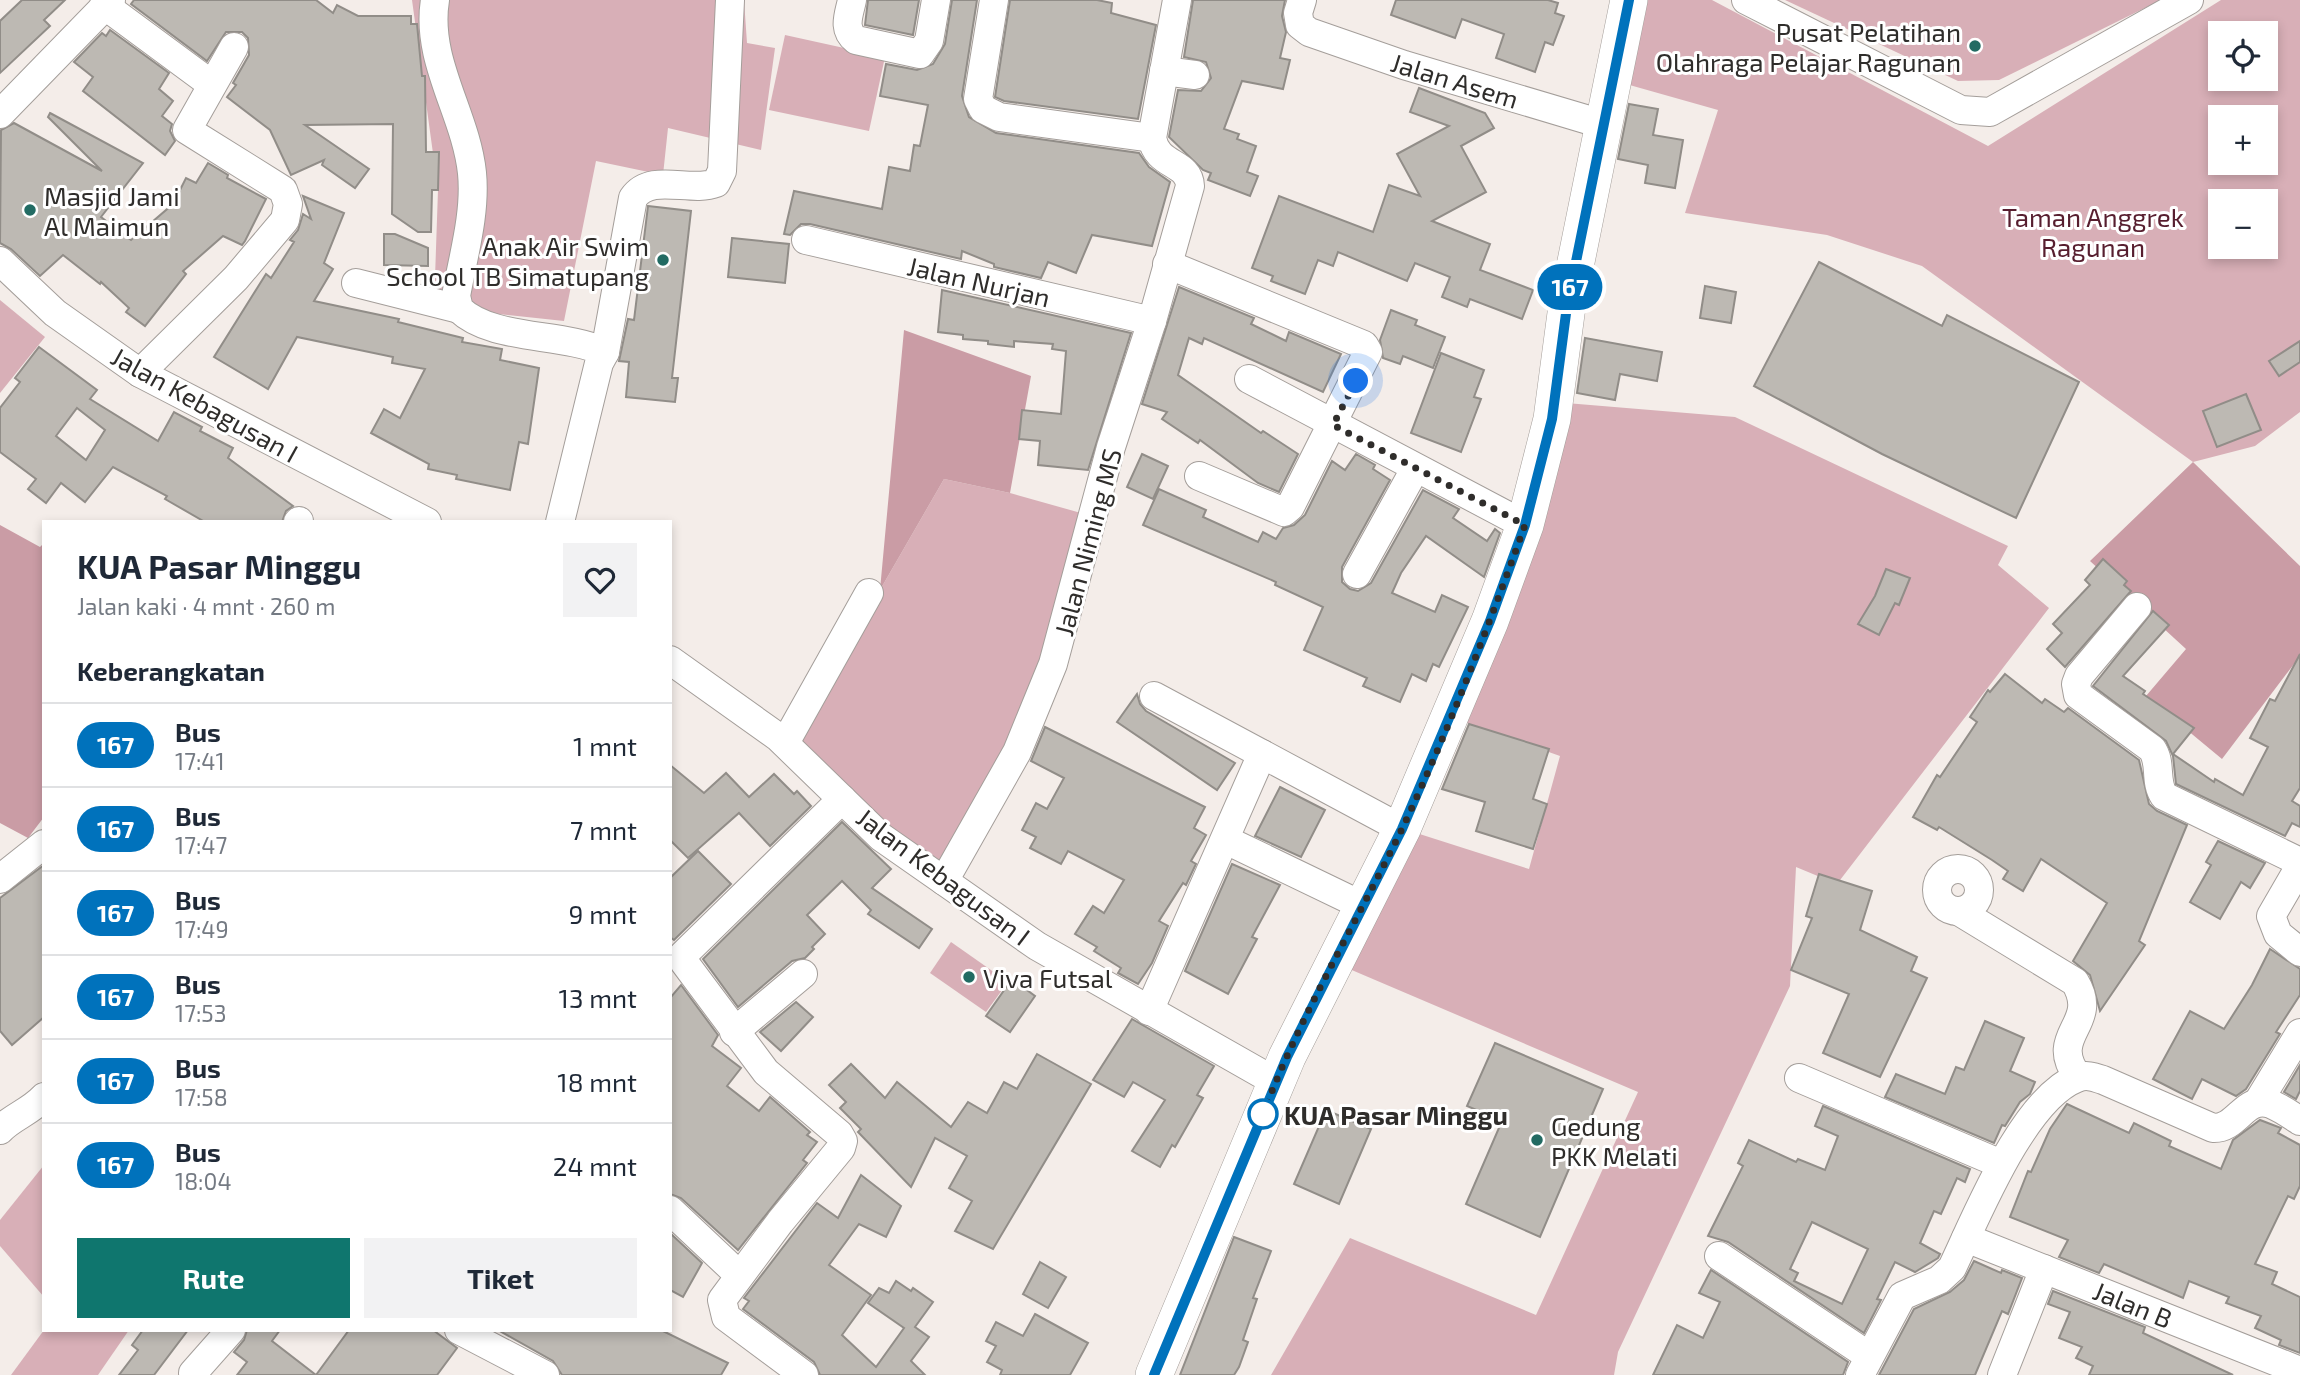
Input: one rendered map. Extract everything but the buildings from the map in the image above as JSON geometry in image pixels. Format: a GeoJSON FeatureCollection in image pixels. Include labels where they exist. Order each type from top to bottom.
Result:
{"type":"FeatureCollection","features":[{"type":"Feature","properties":{"kind":"main road"},"geometry":{"type":"LineString","coordinates":[[1154,1375],[1276,1082],[1402,829],[1490,621],[1525,525],[1552,419],[1567,306],[1629,0]]}},
{"type":"Feature","properties":{"kind":"street"},"geometry":{"type":"LineString","coordinates":[[435,0],[434,28],[439,64],[462,129],[472,173],[470,216],[456,296],[459,309]]}},
{"type":"Feature","properties":{"kind":"street"},"geometry":{"type":"LineString","coordinates":[[557,520],[599,363],[605,352],[633,198],[640,188],[652,184],[705,187],[716,183],[722,171],[730,0]]}},
{"type":"Feature","properties":{"kind":"street"},"geometry":{"type":"LineString","coordinates":[[852,0],[847,28],[856,40],[920,54],[929,41],[936,0]]}},
{"type":"Feature","properties":{"kind":"street"},"geometry":{"type":"LineString","coordinates":[[994,0],[978,99],[983,109],[999,117],[1153,138],[1177,0]]}},
{"type":"Feature","properties":{"kind":"street","name":"Jalan Asem"},"geometry":{"type":"LineString","coordinates":[[1302,0],[1298,13],[1300,24],[1309,32],[1404,65],[1602,124]]}},
{"type":"Feature","properties":{"kind":"street"},"geometry":{"type":"LineString","coordinates":[[1746,0],[1961,110],[1990,112],[2189,0]]}},
{"type":"Feature","properties":{"kind":"street"},"geometry":{"type":"LineString","coordinates":[[0,114],[107,2],[211,84]]}},
{"type":"Feature","properties":{"kind":"street"},"geometry":{"type":"LineString","coordinates":[[140,373],[236,278],[285,219],[288,204],[283,190],[187,131],[234,47]]}},
{"type":"Feature","properties":{"kind":"street"},"geometry":{"type":"LineString","coordinates":[[1164,71],[1195,75]]}},
{"type":"Feature","properties":{"kind":"street","name":"Jalan Niming MS"},"geometry":{"type":"LineString","coordinates":[[944,881],[1017,752],[1039,703],[1066,622],[1111,447],[1152,321],[1189,186],[1189,177],[1184,170],[1162,158],[1154,149],[1153,138]]}},
{"type":"Feature","properties":{"kind":"street","name":"Jalan Nurjan"},"geometry":{"type":"LineString","coordinates":[[806,240],[1152,321]]}},
{"type":"Feature","properties":{"kind":"street","name":"Jalan Kebagusan I"},"geometry":{"type":"LineString","coordinates":[[0,261],[55,313],[140,373],[422,520]]}},
{"type":"Feature","properties":{"kind":"street"},"geometry":{"type":"LineString","coordinates":[[1167,264],[1364,345],[1368,349],[1367,360],[1290,507],[1284,512],[1199,476]]}},
{"type":"Feature","properties":{"kind":"street"},"geometry":{"type":"LineString","coordinates":[[356,283],[459,309],[479,324],[584,343],[605,352]]}},
{"type":"Feature","properties":{"kind":"street"},"geometry":{"type":"LineString","coordinates":[[1249,379],[1525,525]]}},
{"type":"Feature","properties":{"kind":"street"},"geometry":{"type":"LineString","coordinates":[[1357,574],[1415,469]]}},
{"type":"Feature","properties":{"kind":"street"},"geometry":{"type":"LineString","coordinates":[[785,743],[869,593]]}},
{"type":"Feature","properties":{"kind":"street"},"geometry":{"type":"LineString","coordinates":[[2137,607],[2079,676],[2076,684],[2078,695],[2152,749],[2157,757],[2159,788],[2164,796],[2300,864],[2272,916],[2278,934],[2300,952]]}},
{"type":"Feature","properties":{"kind":"street","name":"Jalan Kebagusan I"},"geometry":{"type":"LineString","coordinates":[[672,661],[753,716],[785,743],[881,836],[1037,946],[1276,1082]]}},
{"type":"Feature","properties":{"kind":"street"},"geometry":{"type":"LineString","coordinates":[[1154,695],[1402,829]]}},
{"type":"Feature","properties":{"kind":"street"},"geometry":{"type":"LineString","coordinates":[[1149,1011],[1262,754]]}},
{"type":"Feature","properties":{"kind":"street"},"geometry":{"type":"LineString","coordinates":[[786,1370],[726,1317],[722,1300],[841,1148],[843,1141],[839,1134],[766,1072],[734,1032],[677,950],[842,799]]}},
{"type":"Feature","properties":{"kind":"street"},"geometry":{"type":"LineString","coordinates":[[1226,839],[1363,906]]}},
{"type":"Feature","properties":{"kind":"street"},"geometry":{"type":"LineString","coordinates":[[0,879],[42,846]]}},
{"type":"Feature","properties":{"kind":"street"},"geometry":{"type":"LineString","coordinates":[[1960,912],[2076,982],[2081,992],[2083,1009],[2066,1042],[2067,1056],[2078,1077]]}},
{"type":"Feature","properties":{"kind":"street"},"geometry":{"type":"LineString","coordinates":[[734,1032],[803,974]]}},
{"type":"Feature","properties":{"kind":"street"},"geometry":{"type":"LineString","coordinates":[[1719,1256],[1865,1366],[1902,1296],[1945,1276],[2001,1164],[2049,1099],[2078,1077],[2089,1075],[2213,1128],[2230,1125],[2249,1106],[2258,1102],[2300,1033]]}},
{"type":"Feature","properties":{"kind":"street"},"geometry":{"type":"LineString","coordinates":[[1799,1078],[2001,1164]]}},
{"type":"Feature","properties":{"kind":"street"},"geometry":{"type":"LineString","coordinates":[[0,1130],[7,1123],[26,1114],[42,1099]]}},
{"type":"Feature","properties":{"kind":"street"},"geometry":{"type":"LineString","coordinates":[[2258,1102],[2271,1105],[2300,1121]]}},
{"type":"Feature","properties":{"kind":"street"},"geometry":{"type":"LineString","coordinates":[[672,1212],[739,1275]]}},
{"type":"Feature","properties":{"kind":"street","name":"Jalan B"},"geometry":{"type":"LineString","coordinates":[[1966,1238],[2281,1369]]}},
{"type":"Feature","properties":{"kind":"street"},"geometry":{"type":"LineString","coordinates":[[2002,1375],[2044,1269]]}},
{"type":"Feature","properties":{"kind":"street"},"geometry":{"type":"LineString","coordinates":[[193,1373],[229,1332]]}},
{"type":"Feature","properties":{"kind":"street"},"geometry":{"type":"LineString","coordinates":[[463,1332],[545,1375]]}},
{"type":"Feature","properties":{"kind":"green space"},"geometry":{"type":"Polygon","coordinates":[[[412,0],[744,0],[747,43],[775,48],[761,150],[668,128],[663,175],[596,161],[564,321],[434,307],[438,190],[412,0]]]}},
{"type":"Feature","properties":{"kind":"green space","name":"Taman Anggrek Ragunan"},"geometry":{"type":"Polygon","coordinates":[[[1643,0],[1712,0],[1988,146],[2221,0],[2300,0],[2300,412],[2255,446],[2193,462],[1922,266],[1827,235],[1685,213],[1718,110],[1626,84],[1643,0]]]}},
{"type":"Feature","properties":{"kind":"green space","name":"Pusat Pelatihan Olahraga Pelajar Ragunan"},"geometry":{"type":"Polygon","coordinates":[[[1785,0],[2161,0],[1999,80],[1958,81],[1785,0]]]}},
{"type":"Feature","properties":{"kind":"green space"},"geometry":{"type":"Polygon","coordinates":[[[785,35],[885,57],[869,131],[769,110],[785,35]]]}},
{"type":"Feature","properties":{"kind":"green space"},"geometry":{"type":"Polygon","coordinates":[[[0,300],[45,337],[0,393],[0,300]]]}},
{"type":"Feature","properties":{"kind":"green space"},"geometry":{"type":"Polygon","coordinates":[[[1566,403],[1735,417],[2008,546],[1998,565],[2049,608],[1837,884],[1796,867],[1790,986],[1618,1352],[1614,1375],[1271,1375],[1350,1238],[1536,1315],[1638,1092],[1347,968],[1407,830],[1529,869],[1560,756],[1461,721],[1566,403]]]}},
{"type":"Feature","properties":{"kind":"green space"},"geometry":{"type":"Polygon","coordinates":[[[944,479],[1010,493],[1088,515],[1053,647],[960,880],[856,810],[779,724],[880,590],[944,479]]]}},
{"type":"Feature","properties":{"kind":"green space","name":"Viva Futsal"},"geometry":{"type":"Polygon","coordinates":[[[951,942],[1008,982],[986,1012],[930,973],[951,942]]]}},
{"type":"Feature","properties":{"kind":"green space"},"geometry":{"type":"Polygon","coordinates":[[[42,1168],[42,1295],[0,1246],[0,1220],[42,1168]]]}},
{"type":"Feature","properties":{"kind":"green space"},"geometry":{"type":"Polygon","coordinates":[[[43,1332],[128,1332],[98,1375],[11,1375],[43,1332]]]}},
{"type":"Feature","properties":{"kind":"shaded area"},"geometry":{"type":"Polygon","coordinates":[[[904,330],[1031,376],[1010,493],[944,479],[880,590],[904,330]]]}},
{"type":"Feature","properties":{"kind":"shaded area"},"geometry":{"type":"Polygon","coordinates":[[[2193,462],[2300,566],[2300,656],[2222,759],[2146,696],[2186,649],[2090,561],[2193,462]]]}},
{"type":"Feature","properties":{"kind":"shaded area"},"geometry":{"type":"Polygon","coordinates":[[[0,525],[40,547],[42,545],[42,820],[28,838],[0,823],[0,525]]]}},
{"type":"Feature","properties":{"kind":"bus line","name":"167"},"geometry":{"type":"LineString","coordinates":[[1154,1375],[1287,1057],[1402,829],[1490,621],[1525,525],[1552,419],[1567,306],[1629,0]]}},
{"type":"Feature","properties":{"kind":"place","name":"Pusat Pelatihan Olahraga Pelajar Ragunan"},"geometry":{"type":"Point","coordinates":[1975,46]}},
{"type":"Feature","properties":{"kind":"place","name":"Masjid Jami Al Maimun"},"geometry":{"type":"Point","coordinates":[30,210]}},
{"type":"Feature","properties":{"kind":"place","name":"Anak Air Swim School TB Simatupang"},"geometry":{"type":"Point","coordinates":[663,260]}},
{"type":"Feature","properties":{"kind":"place","name":"Viva Futsal"},"geometry":{"type":"Point","coordinates":[969,977]}},
{"type":"Feature","properties":{"kind":"place","name":"KUA Pasar Minggu"},"geometry":{"type":"Point","coordinates":[1263,1114]}},
{"type":"Feature","properties":{"kind":"place","name":"Gedung PKK Melati"},"geometry":{"type":"Point","coordinates":[1537,1140]}},
{"type":"Feature","properties":{"kind":"route"},"geometry":{"type":"LineString","coordinates":[[1263,1114],[1287,1057],[1402,829],[1490,621],[1525,525],[1333,425],[1356,381]]}}]}
